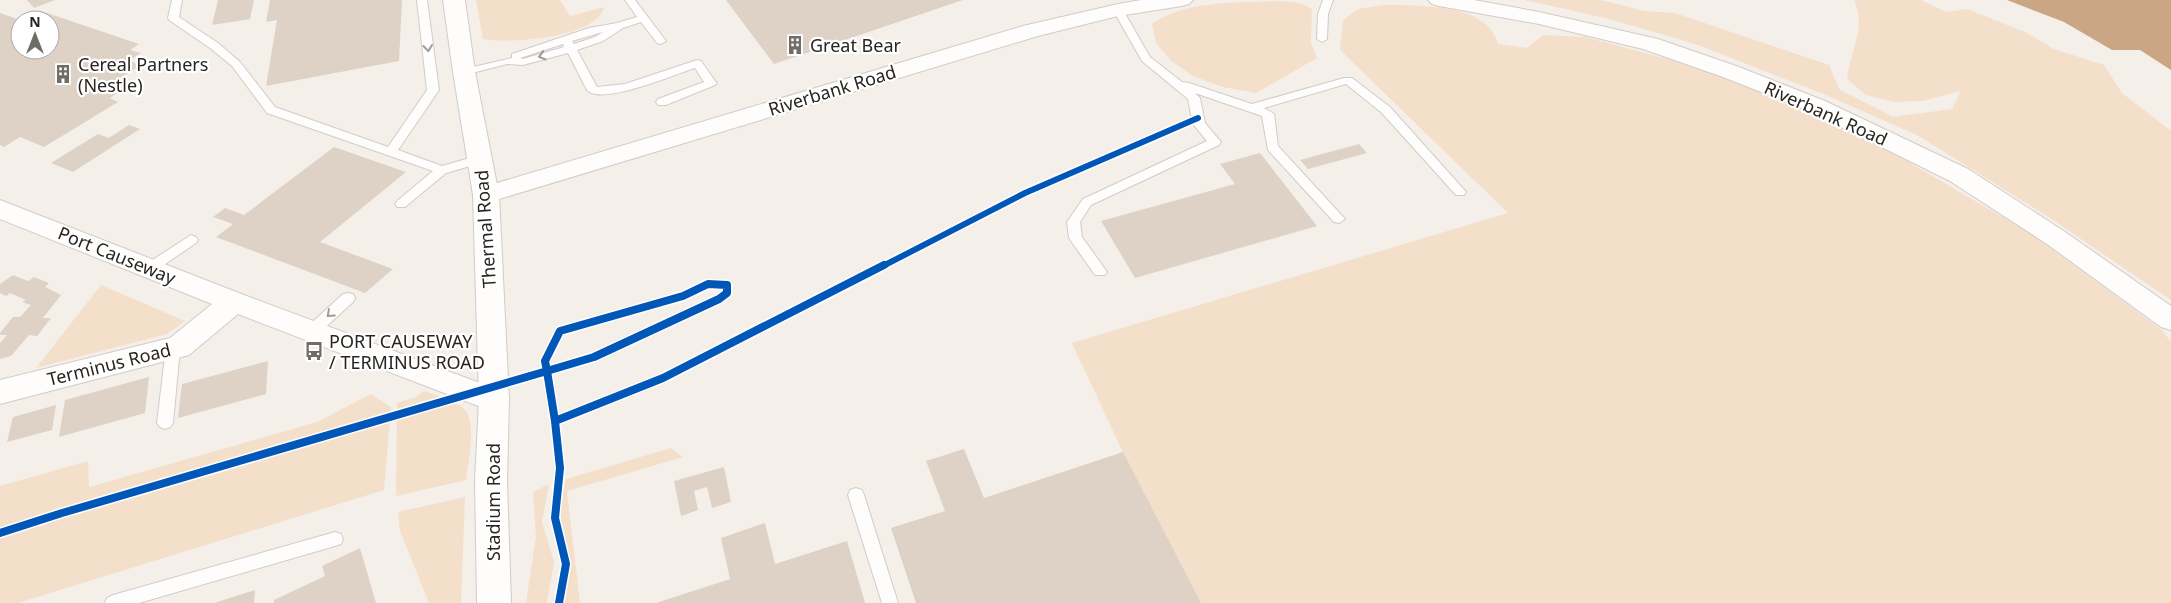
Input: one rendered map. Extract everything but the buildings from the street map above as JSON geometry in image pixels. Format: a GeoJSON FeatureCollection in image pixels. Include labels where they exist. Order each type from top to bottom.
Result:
{"type":"FeatureCollection","features":[{"type":"Feature","properties":{"kind":"street","name":"Thermal Road"},"geometry":{"type":"LineString","coordinates":[[454,0],[464,72],[486,195],[493,401]]}},
{"type":"Feature","properties":{"kind":"street","name":"Riverbank Road"},"geometry":{"type":"LineString","coordinates":[[486,195],[1031,32],[1118,10],[1182,0]]}},
{"type":"Feature","properties":{"kind":"street","name":"Riverbank Road"},"geometry":{"type":"LineString","coordinates":[[1439,0],[1539,18],[1650,44],[1731,72],[1816,106],[1959,175],[2056,238],[2171,320]]}},
{"type":"Feature","properties":{"kind":"street","name":"Port Causeway"},"geometry":{"type":"LineString","coordinates":[[0,209],[234,302],[493,401]]}},
{"type":"Feature","properties":{"kind":"street","name":"Terminus Road"},"geometry":{"type":"LineString","coordinates":[[0,392],[179,347],[234,302]]}},
{"type":"Feature","properties":{"kind":"street","name":"Stadium Road"},"geometry":{"type":"LineString","coordinates":[[493,401],[491,481],[494,603]]}},
{"type":"Feature","properties":{"kind":"lane"},"geometry":{"type":"LineString","coordinates":[[178,0],[173,18],[236,64],[262,101],[271,110],[442,170]]}},
{"type":"Feature","properties":{"kind":"lane"},"geometry":{"type":"LineString","coordinates":[[390,152],[433,90],[422,0]]}},
{"type":"Feature","properties":{"kind":"lane"},"geometry":{"type":"LineString","coordinates":[[630,0],[660,41]]}},
{"type":"Feature","properties":{"kind":"lane"},"geometry":{"type":"LineString","coordinates":[[1322,39],[1324,14],[1328,0]]}},
{"type":"Feature","properties":{"kind":"lane"},"geometry":{"type":"LineString","coordinates":[[1100,272],[1076,238],[1073,222],[1087,202],[1215,142],[1199,124],[1194,98],[1146,59],[1118,10]]}},
{"type":"Feature","properties":{"kind":"lane"},"geometry":{"type":"LineString","coordinates":[[464,72],[507,61],[523,62],[569,43],[599,39],[619,26],[644,18]]}},
{"type":"Feature","properties":{"kind":"lane"},"geometry":{"type":"LineString","coordinates":[[569,43],[593,90],[596,92],[612,91],[697,63],[711,83],[662,102]]}},
{"type":"Feature","properties":{"kind":"lane"},"geometry":{"type":"LineString","coordinates":[[1170,79],[1213,97],[1268,114],[1272,147],[1339,219]]}},
{"type":"Feature","properties":{"kind":"lane"},"geometry":{"type":"LineString","coordinates":[[1252,108],[1348,80],[1386,110],[1460,192]]}},
{"type":"Feature","properties":{"kind":"lane"},"geometry":{"type":"LineString","coordinates":[[400,204],[442,170],[480,159]]}},
{"type":"Feature","properties":{"kind":"lane"},"geometry":{"type":"LineString","coordinates":[[150,268],[190,240]]}},
{"type":"Feature","properties":{"kind":"lane"},"geometry":{"type":"LineString","coordinates":[[312,331],[348,298]]}},
{"type":"Feature","properties":{"kind":"lane"},"geometry":{"type":"LineString","coordinates":[[165,423],[173,348]]}},
{"type":"Feature","properties":{"kind":"lane"},"geometry":{"type":"LineString","coordinates":[[856,495],[890,603]]}},
{"type":"Feature","properties":{"kind":"lane"},"geometry":{"type":"LineString","coordinates":[[113,603],[335,539]]}},
{"type":"Feature","properties":{"kind":"shaded area"},"geometry":{"type":"Polygon","coordinates":[[[476,0],[560,0],[570,16],[604,7],[598,17],[586,26],[570,32],[531,39],[495,40],[483,39],[476,0]]]}},
{"type":"Feature","properties":{"kind":"shaded area"},"geometry":{"type":"Polygon","coordinates":[[[1525,0],[1601,0],[1644,11],[1675,13],[1829,65],[1839,89],[1893,117],[1952,109],[1961,91],[1923,101],[1893,102],[1866,95],[1847,79],[1859,20],[1854,0],[1921,0],[1946,12],[1967,9],[2025,32],[2054,49],[2104,65],[2122,93],[2171,131],[2171,300],[2047,216],[1917,135],[1826,95],[1695,44],[1609,19],[1525,0]]]}},
{"type":"Feature","properties":{"kind":"shaded area"},"geometry":{"type":"Polygon","coordinates":[[[2007,0],[2171,0],[2171,70],[2140,50],[2112,50],[2064,22],[2007,0]]]}},
{"type":"Feature","properties":{"kind":"shaded area"},"geometry":{"type":"Polygon","coordinates":[[[1280,1],[1300,3],[1312,9],[1311,43],[1317,58],[1256,93],[1223,87],[1193,76],[1171,61],[1156,43],[1152,24],[1165,16],[1213,4],[1280,1]]]}},
{"type":"Feature","properties":{"kind":"shaded area"},"geometry":{"type":"Polygon","coordinates":[[[1384,5],[1435,7],[1474,16],[1486,24],[1496,37],[1498,44],[1527,48],[1543,35],[1585,37],[1675,61],[1744,85],[1905,160],[2030,233],[2161,329],[2171,342],[2171,603],[1201,603],[1133,474],[1072,343],[1508,213],[1340,50],[1343,20],[1358,9],[1384,5]]]}},
{"type":"Feature","properties":{"kind":"shaded area"},"geometry":{"type":"Polygon","coordinates":[[[101,285],[185,321],[167,334],[36,368],[101,285]]]}},
{"type":"Feature","properties":{"kind":"shaded area"},"geometry":{"type":"Polygon","coordinates":[[[424,391],[455,403],[468,414],[471,442],[466,480],[396,496],[397,403],[416,397],[424,391]]]}},
{"type":"Feature","properties":{"kind":"shaded area"},"geometry":{"type":"Polygon","coordinates":[[[371,394],[391,407],[384,490],[18,603],[0,603],[0,486],[88,461],[89,487],[317,422],[371,394]]]}},
{"type":"Feature","properties":{"kind":"shaded area"},"geometry":{"type":"Polygon","coordinates":[[[671,448],[683,457],[567,491],[580,603],[562,603],[567,573],[566,551],[558,520],[566,479],[671,448]]]}},
{"type":"Feature","properties":{"kind":"shaded area"},"geometry":{"type":"Polygon","coordinates":[[[549,484],[542,522],[554,562],[547,603],[526,603],[536,536],[533,492],[549,484]]]}},
{"type":"Feature","properties":{"kind":"shaded area"},"geometry":{"type":"Polygon","coordinates":[[[465,497],[461,603],[429,603],[400,531],[398,512],[465,497]]]}},
{"type":"Feature","properties":{"kind":"cycle path"},"geometry":{"type":"LineString","coordinates":[[559,603],[566,564],[555,518],[560,468],[555,421],[663,378],[1025,193],[1198,118]]}},
{"type":"Feature","properties":{"kind":"cycle path"},"geometry":{"type":"LineString","coordinates":[[0,533],[62,513],[594,357],[719,299],[727,293],[727,285],[708,284],[683,296],[560,331],[545,361],[555,421]]}},
{"type":"Feature","properties":{"kind":"place","name":"Great Bear"},"geometry":{"type":"Point","coordinates":[795,45]}},
{"type":"Feature","properties":{"kind":"place","name":"Cereal Partners (Nestle)"},"geometry":{"type":"Point","coordinates":[63,74]}},
{"type":"Feature","properties":{"kind":"place","name":"PORT CAUSEWAY / TERMINUS ROAD"},"geometry":{"type":"Point","coordinates":[314,351]}}]}
